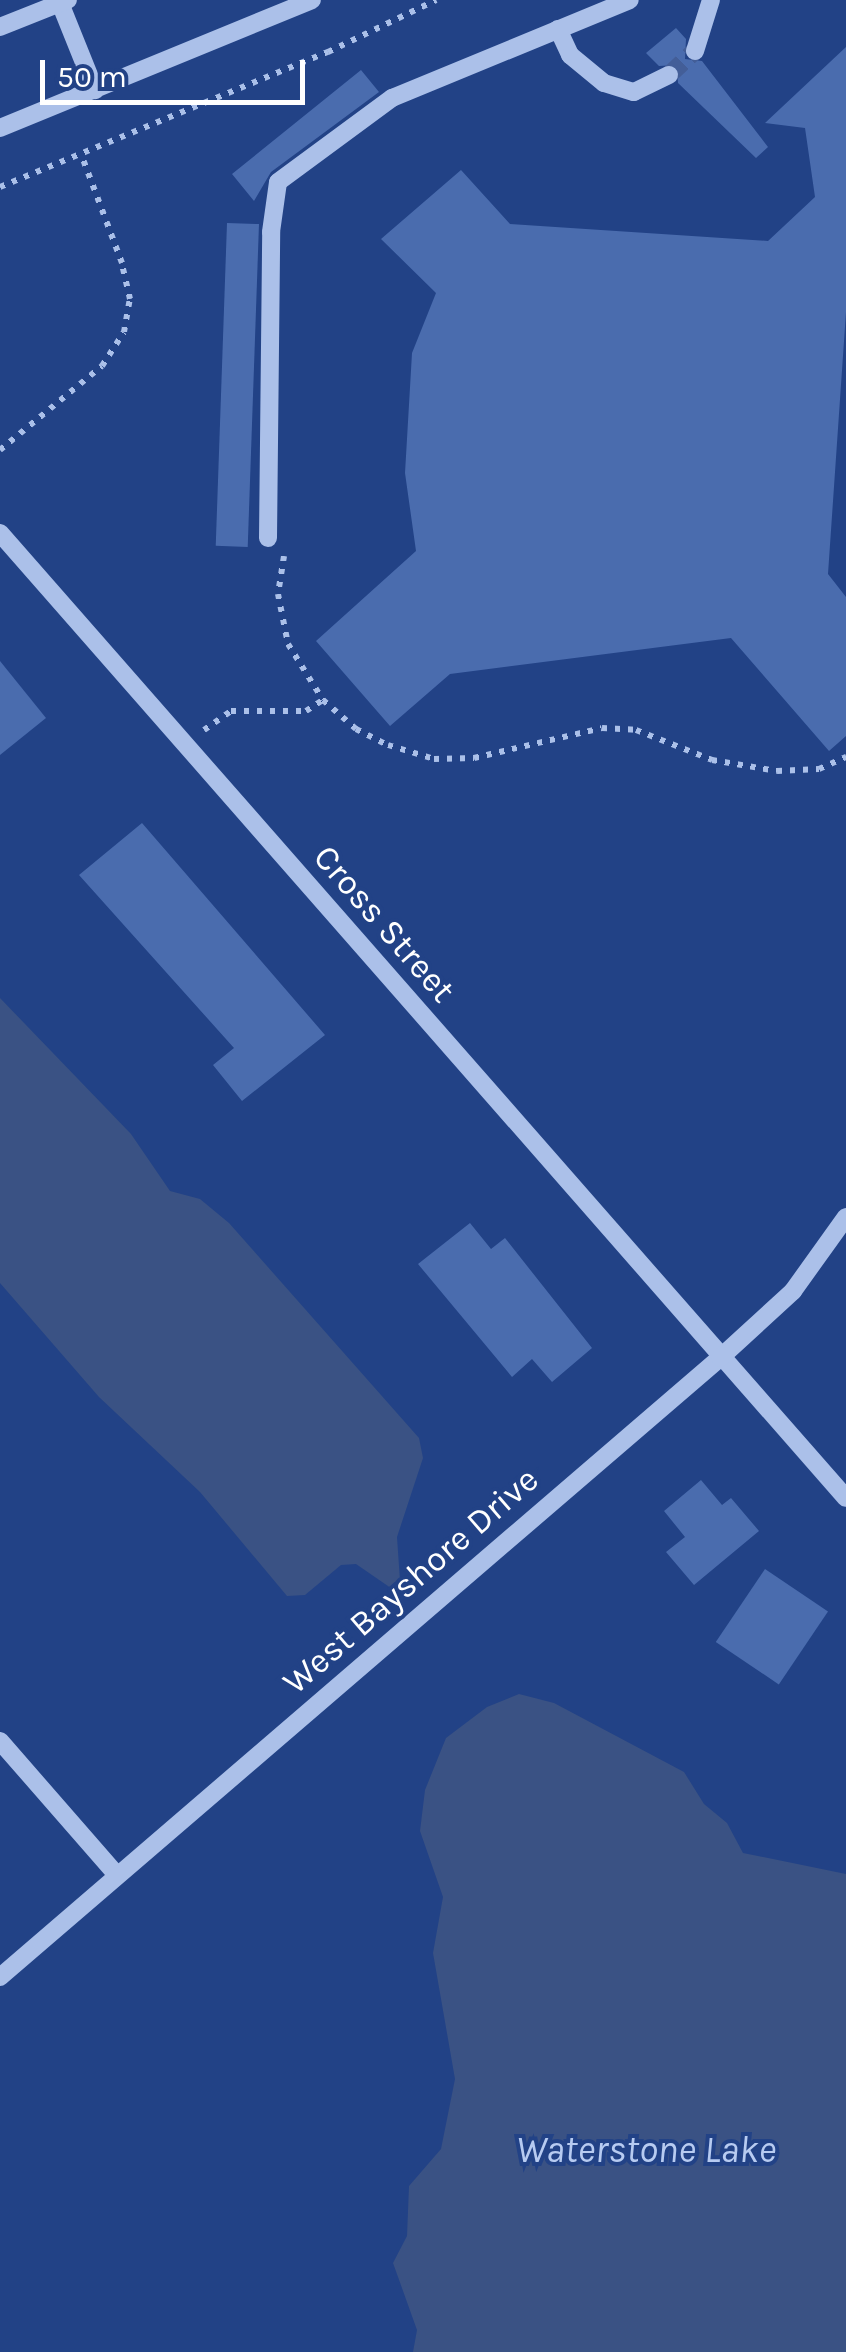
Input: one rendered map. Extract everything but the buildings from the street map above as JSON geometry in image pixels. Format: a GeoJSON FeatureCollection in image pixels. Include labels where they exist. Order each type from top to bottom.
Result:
{"type":"FeatureCollection","features":[{"type":"Feature","properties":{"kind":"street"},"geometry":{"type":"LineString","coordinates":[[0,128],[312,0]]}},
{"type":"Feature","properties":{"kind":"street"},"geometry":{"type":"LineString","coordinates":[[268,538],[271,232],[278,182],[392,98],[630,0]]}},
{"type":"Feature","properties":{"kind":"street"},"geometry":{"type":"LineString","coordinates":[[695,52],[705,37],[711,0]]}},
{"type":"Feature","properties":{"kind":"street"},"geometry":{"type":"LineString","coordinates":[[0,27],[64,2],[96,90]]}},
{"type":"Feature","properties":{"kind":"street"},"geometry":{"type":"LineString","coordinates":[[558,29],[570,55],[604,84],[634,92],[669,75]]}},
{"type":"Feature","properties":{"kind":"street","name":"Cross Street"},"geometry":{"type":"LineString","coordinates":[[0,533],[184,748],[846,1498]]}},
{"type":"Feature","properties":{"kind":"street","name":"West Bayshore Drive"},"geometry":{"type":"LineString","coordinates":[[0,1977],[720,1358],[793,1292],[846,1217]]}},
{"type":"Feature","properties":{"kind":"street"},"geometry":{"type":"LineString","coordinates":[[0,1741],[117,1875]]}},
{"type":"Feature","properties":{"kind":"path"},"geometry":{"type":"LineString","coordinates":[[0,187],[328,52],[436,0]]}},
{"type":"Feature","properties":{"kind":"path"},"geometry":{"type":"LineString","coordinates":[[0,450],[102,366],[124,332],[130,299],[122,263],[80,154]]}},
{"type":"Feature","properties":{"kind":"path"},"geometry":{"type":"LineString","coordinates":[[268,538],[285,552],[278,594],[288,644],[323,700],[356,729],[434,760],[474,758],[602,728],[636,730],[712,760],[778,771],[819,769],[846,757]]}},
{"type":"Feature","properties":{"kind":"path"},"geometry":{"type":"LineString","coordinates":[[184,748],[231,712],[306,711],[323,700]]}},
{"type":"Feature","properties":{"kind":"water"},"geometry":{"type":"Polygon","coordinates":[[[0,998],[131,1134],[170,1191],[200,1199],[229,1223],[419,1438],[423,1458],[397,1537],[401,1595],[356,1564],[341,1565],[305,1595],[287,1596],[200,1492],[99,1397],[0,1283],[0,998]]]}},
{"type":"Feature","properties":{"kind":"water","name":"Waterstone Lake"},"geometry":{"type":"Polygon","coordinates":[[[519,1694],[554,1703],[684,1772],[704,1804],[727,1823],[743,1853],[846,1874],[846,2352],[413,2352],[417,2330],[393,2263],[407,2236],[409,2186],[441,2149],[455,2079],[433,1953],[443,1897],[420,1831],[425,1790],[446,1738],[487,1707],[519,1694]]]}},
{"type":"Feature","properties":{"kind":"tunnel"},"geometry":{"type":"LineString","coordinates":[[669,75],[695,51]]}}]}
